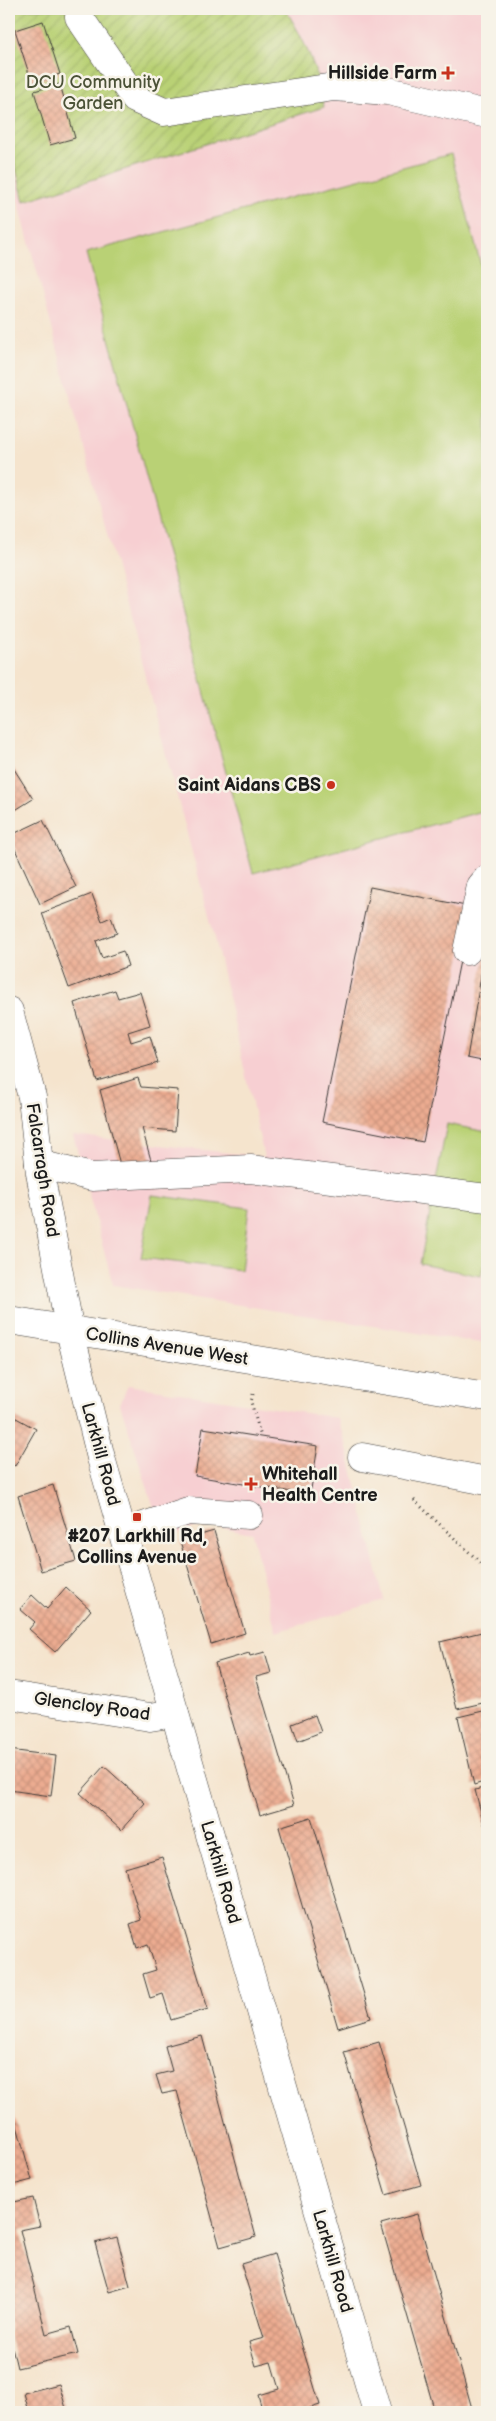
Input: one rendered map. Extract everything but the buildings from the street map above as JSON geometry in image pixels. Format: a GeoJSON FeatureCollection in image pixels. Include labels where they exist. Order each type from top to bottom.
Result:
{"type":"FeatureCollection","features":[{"type":"Feature","properties":{"kind":"street"},"geometry":{"type":"LineString","coordinates":[[79,17],[136,99],[164,112],[334,87],[388,90],[487,114]]}},
{"type":"Feature","properties":{"kind":"street"},"geometry":{"type":"LineString","coordinates":[[467,951],[481,886],[487,879]]}},
{"type":"Feature","properties":{"kind":"street","name":"Falcarragh Road"},"geometry":{"type":"LineString","coordinates":[[9,1011],[32,1097],[39,1164],[70,1330]]}},
{"type":"Feature","properties":{"kind":"street"},"geometry":{"type":"LineString","coordinates":[[39,1164],[92,1177],[250,1169],[487,1198]]}},
{"type":"Feature","properties":{"kind":"street","name":"Collins Avenue West"},"geometry":{"type":"LineString","coordinates":[[9,1320],[487,1397]]}},
{"type":"Feature","properties":{"kind":"street","name":"Larkhill Road"},"geometry":{"type":"LineString","coordinates":[[70,1330],[101,1458],[376,2412]]}},
{"type":"Feature","properties":{"kind":"street"},"geometry":{"type":"LineString","coordinates":[[362,1457],[487,1480]]}},
{"type":"Feature","properties":{"kind":"street"},"geometry":{"type":"LineString","coordinates":[[123,1533],[188,1511],[249,1515]]}},
{"type":"Feature","properties":{"kind":"street","name":"Glencloy Road"},"geometry":{"type":"LineString","coordinates":[[9,1695],[150,1717],[175,1713]]}},
{"type":"Feature","properties":{"kind":"path"},"geometry":{"type":"LineString","coordinates":[[252,1394],[251,1402],[261,1437]]}},
{"type":"Feature","properties":{"kind":"path"},"geometry":{"type":"LineString","coordinates":[[408,1494],[487,1569]]}},
{"type":"Feature","properties":{"kind":"shaded area","name":"Saint Aidans CBS"},"geometry":{"type":"Polygon","coordinates":[[[9,9],[487,9],[487,1344],[113,1285],[73,1135],[264,1157],[216,942],[9,167],[9,9]]]}},
{"type":"Feature","properties":{"kind":"shaded area","name":"Whitehall Health Centre"},"geometry":{"type":"Polygon","coordinates":[[[128,1385],[337,1418],[346,1444],[384,1600],[276,1632],[252,1533],[205,1524],[164,1538],[120,1404],[128,1385]]]}},
{"type":"Feature","properties":{"kind":"green space","name":"DCU Community Garden"},"geometry":{"type":"Polygon","coordinates":[[[9,9],[285,9],[310,56],[322,94],[324,107],[24,201],[9,141],[9,9]]]}},
{"type":"Feature","properties":{"kind":"green space"},"geometry":{"type":"Polygon","coordinates":[[[451,154],[487,288],[487,810],[253,873],[86,253],[451,154]]]}},
{"type":"Feature","properties":{"kind":"green space"},"geometry":{"type":"Polygon","coordinates":[[[447,1124],[487,1132],[487,1246],[481,1276],[420,1264],[447,1124]]]}},
{"type":"Feature","properties":{"kind":"green space"},"geometry":{"type":"Polygon","coordinates":[[[152,1195],[249,1208],[241,1270],[141,1258],[152,1195]]]}},
{"type":"Feature","properties":{"kind":"place","name":"Hillside Farm"},"geometry":{"type":"Point","coordinates":[448,73]}},
{"type":"Feature","properties":{"kind":"place","name":"Saint Aidans CBS"},"geometry":{"type":"Point","coordinates":[331,785]}},
{"type":"Feature","properties":{"kind":"place","name":"Whitehall Health Centre"},"geometry":{"type":"Point","coordinates":[251,1484]}},
{"type":"Feature","properties":{"kind":"place","name":"#207 Larkhill Rd, Collins Avenue"},"geometry":{"type":"Point","coordinates":[137,1517]}}]}
